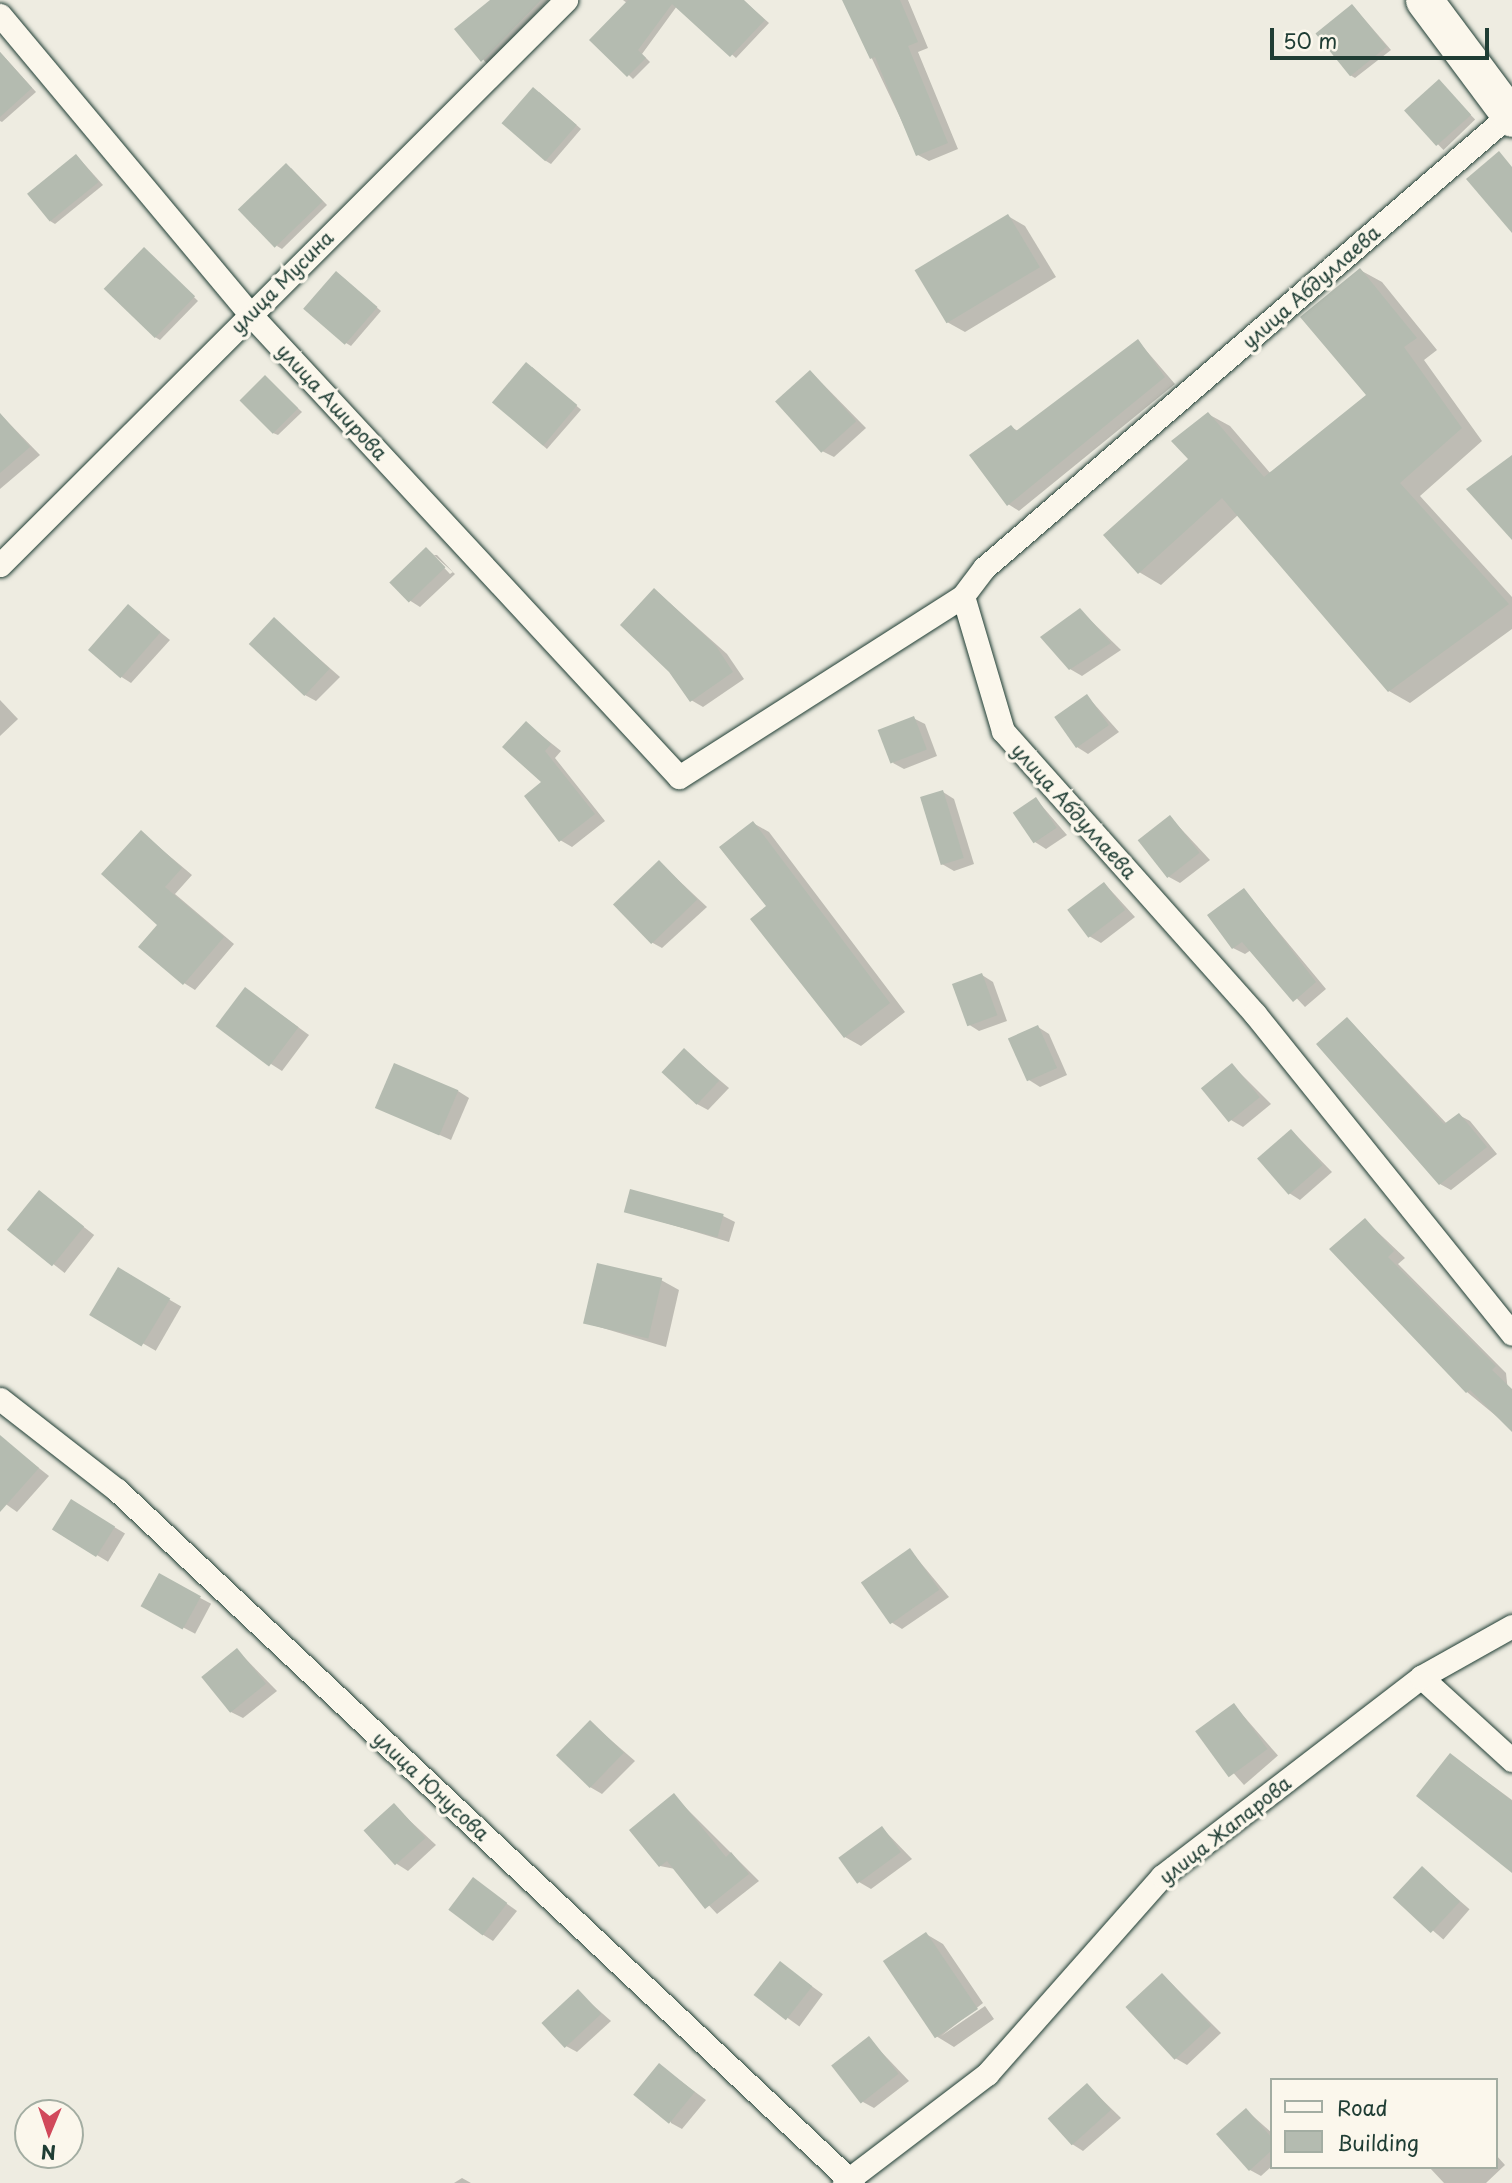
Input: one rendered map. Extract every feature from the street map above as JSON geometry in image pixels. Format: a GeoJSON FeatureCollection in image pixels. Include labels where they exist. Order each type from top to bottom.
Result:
{"type":"FeatureCollection","features":[{"type":"Feature","properties":{"kind":"main road"},"geometry":{"type":"LineString","coordinates":[[1424,0],[1511,117]]}},
{"type":"Feature","properties":{"kind":"street","name":"улица Мусина"},"geometry":{"type":"LineString","coordinates":[[0,565],[566,0]]}},
{"type":"Feature","properties":{"kind":"street","name":"улица Аширова"},"geometry":{"type":"LineString","coordinates":[[0,15],[250,314],[679,776],[963,596]]}},
{"type":"Feature","properties":{"kind":"street","name":"улица Абдуллаева"},"geometry":{"type":"LineString","coordinates":[[1511,117],[984,568],[963,596],[1003,731],[1255,1014],[1512,1334]]}},
{"type":"Feature","properties":{"kind":"street","name":"улица Юнусова"},"geometry":{"type":"LineString","coordinates":[[0,1399],[117,1490],[849,2182]]}},
{"type":"Feature","properties":{"kind":"street","name":"улица Жапарова"},"geometry":{"type":"LineString","coordinates":[[849,2182],[987,2074],[1162,1876],[1421,1677],[1512,1626]]}},
{"type":"Feature","properties":{"kind":"street"},"geometry":{"type":"LineString","coordinates":[[1421,1677],[1512,1760]]}},
{"type":"Feature","properties":{"kind":"building"},"geometry":{"type":"Polygon","coordinates":[[[490,0],[541,0],[481,62],[454,29],[490,0]]]}},
{"type":"Feature","properties":{"kind":"building"},"geometry":{"type":"Polygon","coordinates":[[[628,0],[744,0],[765,20],[730,57],[672,4],[638,50],[646,58],[627,77],[589,40],[628,0]]]}},
{"type":"Feature","properties":{"kind":"building"},"geometry":{"type":"Polygon","coordinates":[[[842,0],[900,0],[918,42],[908,46],[948,143],[916,156],[875,57],[870,59],[842,0]]]}},
{"type":"Feature","properties":{"kind":"building"},"geometry":{"type":"Polygon","coordinates":[[[1352,4],[1387,47],[1350,76],[1315,34],[1352,4]]]}},
{"type":"Feature","properties":{"kind":"building"},"geometry":{"type":"Polygon","coordinates":[[[0,52],[32,88],[0,117],[0,52]]]}},
{"type":"Feature","properties":{"kind":"building"},"geometry":{"type":"Polygon","coordinates":[[[1439,79],[1471,115],[1436,146],[1404,110],[1439,79]]]}},
{"type":"Feature","properties":{"kind":"building"},"geometry":{"type":"Polygon","coordinates":[[[533,87],[577,125],[545,161],[502,123],[533,87]]]}},
{"type":"Feature","properties":{"kind":"building"},"geometry":{"type":"Polygon","coordinates":[[[1499,151],[1512,167],[1512,233],[1466,179],[1499,151]]]}},
{"type":"Feature","properties":{"kind":"building"},"geometry":{"type":"Polygon","coordinates":[[[76,154],[99,182],[50,222],[27,194],[76,154]]]}},
{"type":"Feature","properties":{"kind":"building"},"geometry":{"type":"Polygon","coordinates":[[[286,163],[323,201],[275,248],[238,210],[286,163]]]}},
{"type":"Feature","properties":{"kind":"building"},"geometry":{"type":"Polygon","coordinates":[[[1008,214],[1040,267],[947,323],[915,270],[1008,214]]]}},
{"type":"Feature","properties":{"kind":"building"},"geometry":{"type":"Polygon","coordinates":[[[144,247],[195,296],[155,338],[104,289],[144,247]]]}},
{"type":"Feature","properties":{"kind":"building"},"geometry":{"type":"Polygon","coordinates":[[[1360,268],[1417,338],[1404,347],[1462,428],[1400,483],[1509,604],[1388,692],[1222,498],[1138,574],[1103,535],[1188,459],[1171,441],[1208,412],[1264,477],[1366,395],[1300,317],[1360,268]]]}},
{"type":"Feature","properties":{"kind":"building"},"geometry":{"type":"Polygon","coordinates":[[[336,271],[378,307],[345,345],[303,309],[336,271]]]}},
{"type":"Feature","properties":{"kind":"building"},"geometry":{"type":"Polygon","coordinates":[[[1138,339],[1165,377],[1007,506],[969,455],[1011,425],[1016,431],[1138,339]]]}},
{"type":"Feature","properties":{"kind":"building"},"geometry":{"type":"Polygon","coordinates":[[[526,362],[577,405],[543,446],[492,403],[526,362]]]}},
{"type":"Feature","properties":{"kind":"building"},"geometry":{"type":"Polygon","coordinates":[[[810,370],[856,421],[821,453],[775,401],[810,370]]]}},
{"type":"Feature","properties":{"kind":"building"},"geometry":{"type":"Polygon","coordinates":[[[265,375],[298,408],[273,434],[240,400],[265,375]]]}},
{"type":"Feature","properties":{"kind":"building"},"geometry":{"type":"Polygon","coordinates":[[[0,413],[30,447],[0,473],[0,413]]]}},
{"type":"Feature","properties":{"kind":"building"},"geometry":{"type":"Polygon","coordinates":[[[1512,455],[1512,540],[1466,489],[1512,455]]]}},
{"type":"Feature","properties":{"kind":"building"},"geometry":{"type":"Polygon","coordinates":[[[426,547],[445,567],[409,603],[389,582],[426,547]]]}},
{"type":"Feature","properties":{"kind":"building"},"geometry":{"type":"Polygon","coordinates":[[[654,588],[716,646],[733,672],[690,702],[669,672],[620,625],[654,588]]]}},
{"type":"Feature","properties":{"kind":"building"},"geometry":{"type":"Polygon","coordinates":[[[128,604],[160,632],[120,678],[88,650],[128,604]]]}},
{"type":"Feature","properties":{"kind":"building"},"geometry":{"type":"Polygon","coordinates":[[[1080,608],[1111,643],[1069,670],[1040,637],[1080,608]]]}},
{"type":"Feature","properties":{"kind":"building"},"geometry":{"type":"Polygon","coordinates":[[[274,617],[330,669],[304,696],[249,644],[274,617]]]}},
{"type":"Feature","properties":{"kind":"building"},"geometry":{"type":"Polygon","coordinates":[[[1087,694],[1109,725],[1076,748],[1054,717],[1087,694]]]}},
{"type":"Feature","properties":{"kind":"building"},"geometry":{"type":"Polygon","coordinates":[[[914,716],[927,750],[890,764],[878,730],[914,716]]]}},
{"type":"Feature","properties":{"kind":"building"},"geometry":{"type":"Polygon","coordinates":[[[526,721],[551,744],[545,751],[595,814],[559,842],[524,796],[541,782],[502,747],[526,721]]]}},
{"type":"Feature","properties":{"kind":"building"},"geometry":{"type":"Polygon","coordinates":[[[943,790],[964,858],[941,865],[920,797],[943,790]]]}},
{"type":"Feature","properties":{"kind":"building"},"geometry":{"type":"Polygon","coordinates":[[[1036,797],[1057,828],[1033,843],[1013,813],[1036,797]]]}},
{"type":"Feature","properties":{"kind":"building"},"geometry":{"type":"Polygon","coordinates":[[[1170,815],[1200,853],[1167,878],[1138,840],[1170,815]]]}},
{"type":"Feature","properties":{"kind":"building"},"geometry":{"type":"Polygon","coordinates":[[[753,821],[890,1003],[844,1038],[750,919],[766,906],[719,847],[753,821]]]}},
{"type":"Feature","properties":{"kind":"building"},"geometry":{"type":"Polygon","coordinates":[[[141,830],[182,868],[165,887],[224,937],[183,985],[138,947],[157,925],[101,874],[141,830]]]}},
{"type":"Feature","properties":{"kind":"building"},"geometry":{"type":"Polygon","coordinates":[[[659,860],[697,900],[651,944],[613,904],[659,860]]]}},
{"type":"Feature","properties":{"kind":"building"},"geometry":{"type":"Polygon","coordinates":[[[1104,882],[1125,910],[1088,938],[1067,910],[1104,882]]]}},
{"type":"Feature","properties":{"kind":"building"},"geometry":{"type":"Polygon","coordinates":[[[1244,888],[1316,982],[1293,1002],[1242,942],[1232,949],[1207,915],[1244,888]]]}},
{"type":"Feature","properties":{"kind":"building"},"geometry":{"type":"Polygon","coordinates":[[[982,973],[997,1015],[967,1026],[952,984],[982,973]]]}},
{"type":"Feature","properties":{"kind":"building"},"geometry":{"type":"Polygon","coordinates":[[[245,987],[299,1027],[269,1066],[216,1026],[245,987]]]}},
{"type":"Feature","properties":{"kind":"building"},"geometry":{"type":"Polygon","coordinates":[[[1347,1017],[1444,1124],[1459,1113],[1487,1147],[1439,1185],[1316,1044],[1347,1017]]]}},
{"type":"Feature","properties":{"kind":"building"},"geometry":{"type":"Polygon","coordinates":[[[1038,1025],[1057,1068],[1027,1081],[1008,1038],[1038,1025]]]}},
{"type":"Feature","properties":{"kind":"building"},"geometry":{"type":"Polygon","coordinates":[[[684,1048],[719,1081],[697,1105],[661,1072],[684,1048]]]}},
{"type":"Feature","properties":{"kind":"building"},"geometry":{"type":"Polygon","coordinates":[[[394,1063],[458,1090],[439,1135],[375,1108],[394,1063]]]}},
{"type":"Feature","properties":{"kind":"building"},"geometry":{"type":"Polygon","coordinates":[[[1232,1063],[1260,1097],[1229,1122],[1201,1088],[1232,1063]]]}},
{"type":"Feature","properties":{"kind":"building"},"geometry":{"type":"Polygon","coordinates":[[[1291,1129],[1322,1165],[1289,1195],[1257,1159],[1291,1129]]]}},
{"type":"Feature","properties":{"kind":"building"},"geometry":{"type":"Polygon","coordinates":[[[630,1189],[724,1214],[717,1237],[624,1212],[630,1189]]]}},
{"type":"Feature","properties":{"kind":"building"},"geometry":{"type":"Polygon","coordinates":[[[39,1190],[84,1227],[52,1266],[7,1230],[39,1190]]]}},
{"type":"Feature","properties":{"kind":"building"},"geometry":{"type":"Polygon","coordinates":[[[1365,1218],[1394,1251],[1388,1257],[1496,1366],[1492,1370],[1512,1389],[1512,1432],[1470,1390],[1466,1393],[1329,1249],[1365,1218]]]}},
{"type":"Feature","properties":{"kind":"building"},"geometry":{"type":"Polygon","coordinates":[[[597,1263],[662,1278],[648,1338],[583,1323],[597,1263]]]}},
{"type":"Feature","properties":{"kind":"building"},"geometry":{"type":"Polygon","coordinates":[[[118,1267],[170,1298],[141,1346],[89,1315],[118,1267]]]}},
{"type":"Feature","properties":{"kind":"building"},"geometry":{"type":"Polygon","coordinates":[[[0,1435],[39,1468],[0,1512],[0,1435]]]}},
{"type":"Feature","properties":{"kind":"building"},"geometry":{"type":"Polygon","coordinates":[[[71,1499],[115,1527],[96,1557],[52,1530],[71,1499]]]}},
{"type":"Feature","properties":{"kind":"building"},"geometry":{"type":"Polygon","coordinates":[[[910,1548],[939,1590],[890,1624],[861,1582],[910,1548]]]}},
{"type":"Feature","properties":{"kind":"building"},"geometry":{"type":"Polygon","coordinates":[[[159,1573],[201,1596],[183,1630],[141,1606],[159,1573]]]}},
{"type":"Feature","properties":{"kind":"building"},"geometry":{"type":"Polygon","coordinates":[[[237,1648],[266,1684],[230,1713],[201,1677],[237,1648]]]}},
{"type":"Feature","properties":{"kind":"building"},"geometry":{"type":"Polygon","coordinates":[[[1234,1703],[1268,1749],[1229,1777],[1195,1731],[1234,1703]]]}},
{"type":"Feature","properties":{"kind":"building"},"geometry":{"type":"Polygon","coordinates":[[[590,1720],[624,1753],[590,1788],[556,1755],[590,1720]]]}},
{"type":"Feature","properties":{"kind":"building"},"geometry":{"type":"Polygon","coordinates":[[[1450,1753],[1512,1801],[1512,1873],[1416,1796],[1450,1753]]]}},
{"type":"Feature","properties":{"kind":"building"},"geometry":{"type":"Polygon","coordinates":[[[674,1793],[726,1857],[731,1852],[749,1874],[705,1909],[667,1861],[659,1867],[629,1830],[674,1793]]]}},
{"type":"Feature","properties":{"kind":"building"},"geometry":{"type":"Polygon","coordinates":[[[394,1803],[425,1838],[395,1865],[364,1830],[394,1803]]]}},
{"type":"Feature","properties":{"kind":"building"},"geometry":{"type":"Polygon","coordinates":[[[882,1826],[901,1852],[857,1884],[838,1858],[882,1826]]]}},
{"type":"Feature","properties":{"kind":"building"},"geometry":{"type":"Polygon","coordinates":[[[1422,1866],[1460,1901],[1431,1933],[1393,1897],[1422,1866]]]}},
{"type":"Feature","properties":{"kind":"building"},"geometry":{"type":"Polygon","coordinates":[[[473,1877],[507,1903],[483,1936],[448,1910],[473,1877]]]}},
{"type":"Feature","properties":{"kind":"building"},"geometry":{"type":"Polygon","coordinates":[[[926,1932],[978,2009],[935,2038],[883,1961],[926,1932]]]}},
{"type":"Feature","properties":{"kind":"building"},"geometry":{"type":"Polygon","coordinates":[[[780,1961],[812,1986],[786,2020],[754,1995],[780,1961]]]}},
{"type":"Feature","properties":{"kind":"building"},"geometry":{"type":"Polygon","coordinates":[[[1162,1973],[1211,2026],[1175,2060],[1125,2007],[1162,1973]]]}},
{"type":"Feature","properties":{"kind":"building"},"geometry":{"type":"Polygon","coordinates":[[[578,1989],[601,2014],[565,2048],[541,2023],[578,1989]]]}},
{"type":"Feature","properties":{"kind":"building"},"geometry":{"type":"Polygon","coordinates":[[[869,2036],[899,2074],[861,2103],[831,2066],[869,2036]]]}},
{"type":"Feature","properties":{"kind":"building"},"geometry":{"type":"Polygon","coordinates":[[[659,2063],[695,2092],[669,2124],[633,2095],[659,2063]]]}},
{"type":"Feature","properties":{"kind":"building"},"geometry":{"type":"Polygon","coordinates":[[[1087,2083],[1111,2110],[1072,2145],[1048,2118],[1087,2083]]]}},
{"type":"Feature","properties":{"kind":"building"},"geometry":{"type":"Polygon","coordinates":[[[1246,2108],[1270,2136],[1270,2152],[1249,2171],[1216,2134],[1246,2108]]]}}]}
